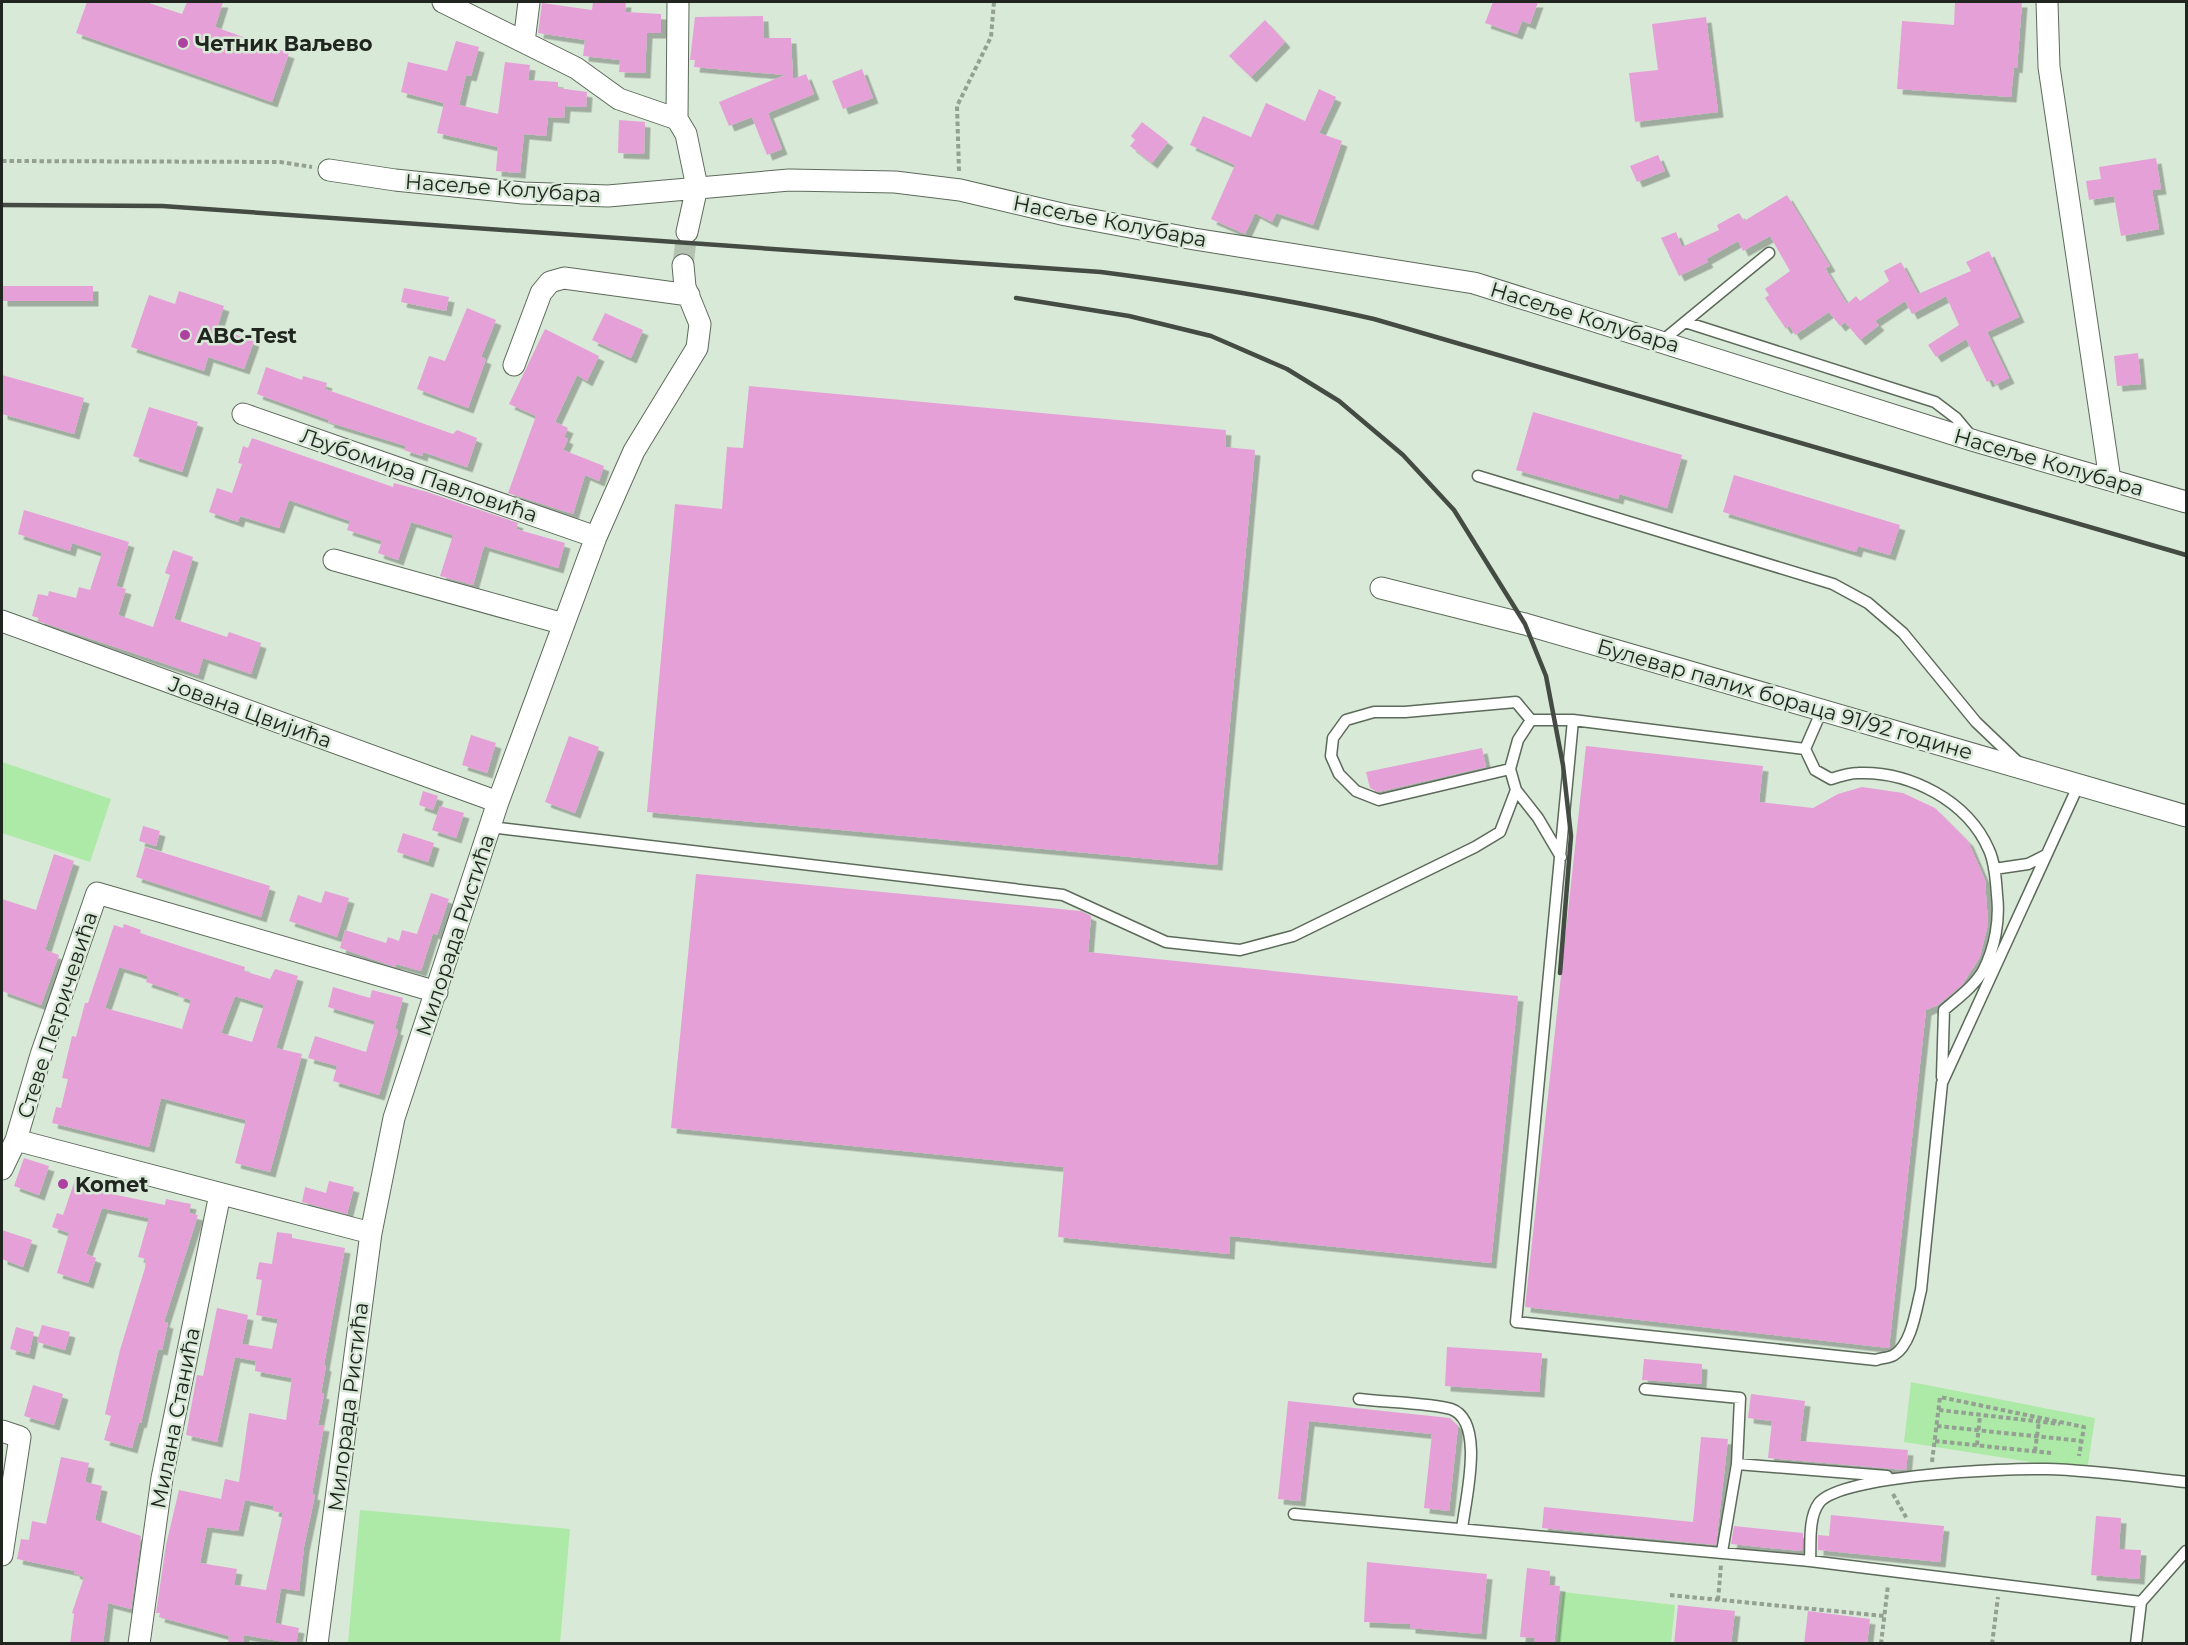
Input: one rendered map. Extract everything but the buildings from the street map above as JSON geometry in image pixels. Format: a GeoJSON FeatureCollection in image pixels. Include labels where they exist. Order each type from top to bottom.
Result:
{"type":"FeatureCollection","features":[{"type":"Feature","properties":{"kind":"street"},"geometry":{"type":"LineString","coordinates":[[443,2],[576,68],[619,99],[677,118]]}},
{"type":"Feature","properties":{"kind":"street"},"geometry":{"type":"LineString","coordinates":[[524,42],[529,2]]}},
{"type":"Feature","properties":{"kind":"street"},"geometry":{"type":"LineString","coordinates":[[678,2],[677,118],[686,134],[697,187],[687,232]]}},
{"type":"Feature","properties":{"kind":"street"},"geometry":{"type":"LineString","coordinates":[[2047,2],[2049,67],[2110,480]]}},
{"type":"Feature","properties":{"kind":"street","name":"Насеље Колубара"},"geometry":{"type":"LineString","coordinates":[[329,170],[395,180],[523,193],[608,196],[789,180],[895,182],[960,190],[1066,215],[1194,239],[1474,283],[1975,441],[2187,501]]}},
{"type":"Feature","properties":{"kind":"street","name":"Милорада Ристића"},"geometry":{"type":"LineString","coordinates":[[317,1644],[371,1233],[394,1118],[498,802],[596,537],[634,451],[697,348],[700,324],[685,287],[684,265]]}},
{"type":"Feature","properties":{"kind":"street"},"geometry":{"type":"LineString","coordinates":[[514,366],[541,293],[550,282],[564,278],[689,295]]}},
{"type":"Feature","properties":{"kind":"street","name":"Љубомира Павловића"},"geometry":{"type":"LineString","coordinates":[[243,414],[596,537]]}},
{"type":"Feature","properties":{"kind":"street"},"geometry":{"type":"LineString","coordinates":[[334,560],[564,624]]}},
{"type":"Feature","properties":{"kind":"street","name":"Булевар палих бораца 91/92 године"},"geometry":{"type":"LineString","coordinates":[[1381,588],[1525,624],[2187,816]]}},
{"type":"Feature","properties":{"kind":"street","name":"Јована Цвијића"},"geometry":{"type":"LineString","coordinates":[[2,621],[498,802]]}},
{"type":"Feature","properties":{"kind":"street","name":"Стеве Петричевића"},"geometry":{"type":"LineString","coordinates":[[2,1169],[16,1140],[41,1055],[97,893],[437,993]]}},
{"type":"Feature","properties":{"kind":"street"},"geometry":{"type":"LineString","coordinates":[[16,1140],[371,1233]]}},
{"type":"Feature","properties":{"kind":"street","name":"Милана Станића"},"geometry":{"type":"LineString","coordinates":[[139,1644],[162,1478],[219,1194]]}},
{"type":"Feature","properties":{"kind":"street"},"geometry":{"type":"LineString","coordinates":[[2,1555],[11,1434]]}},
{"type":"Feature","properties":{"kind":"lane"},"geometry":{"type":"LineString","coordinates":[[1662,341],[1769,253]]}},
{"type":"Feature","properties":{"kind":"lane"},"geometry":{"type":"LineString","coordinates":[[1684,322],[1935,402],[1956,418],[1975,441]]}},
{"type":"Feature","properties":{"kind":"lane"},"geometry":{"type":"LineString","coordinates":[[1478,476],[1833,585],[1859,598],[1904,633],[1976,722],[2024,768]]}},
{"type":"Feature","properties":{"kind":"lane"},"geometry":{"type":"LineString","coordinates":[[1510,769],[1379,800],[1356,791],[1339,774],[1331,756],[1333,738],[1346,720],[1374,712],[1405,712],[1516,702],[1531,720]]}},
{"type":"Feature","properties":{"kind":"lane"},"geometry":{"type":"LineString","coordinates":[[1573,720],[1562,857],[1516,1322],[1876,1359],[1893,1355],[1903,1346],[1913,1322],[1921,1290],[1942,1083],[1944,1010],[1965,993],[1982,972],[1993,947],[1999,912],[1990,850],[1974,826],[1953,803],[1927,787],[1876,773],[1856,772],[1831,779],[1815,770],[1805,749],[1822,710]]}},
{"type":"Feature","properties":{"kind":"lane"},"geometry":{"type":"LineString","coordinates":[[1531,720],[1573,720],[1805,749]]}},
{"type":"Feature","properties":{"kind":"lane"},"geometry":{"type":"LineString","coordinates":[[1531,720],[1518,740],[1510,769],[1516,790],[1538,818],[1562,857]]}},
{"type":"Feature","properties":{"kind":"lane"},"geometry":{"type":"LineString","coordinates":[[1942,1083],[2079,783]]}},
{"type":"Feature","properties":{"kind":"lane"},"geometry":{"type":"LineString","coordinates":[[490,827],[1063,895],[1166,942],[1240,950],[1293,936],[1475,847],[1500,832],[1516,790]]}},
{"type":"Feature","properties":{"kind":"lane"},"geometry":{"type":"LineString","coordinates":[[1994,869],[2028,864],[2046,855]]}},
{"type":"Feature","properties":{"kind":"lane"},"geometry":{"type":"LineString","coordinates":[[1645,1389],[1740,1398],[1737,1464],[1722,1552]]}},
{"type":"Feature","properties":{"kind":"lane"},"geometry":{"type":"LineString","coordinates":[[1359,1400],[1450,1409],[1465,1421],[1472,1441],[1462,1529]]}},
{"type":"Feature","properties":{"kind":"lane"},"geometry":{"type":"LineString","coordinates":[[1737,1464],[1896,1477],[2043,1468],[2187,1482]]}},
{"type":"Feature","properties":{"kind":"lane"},"geometry":{"type":"LineString","coordinates":[[1809,1561],[1813,1519],[1819,1503],[1829,1494],[1896,1477]]}},
{"type":"Feature","properties":{"kind":"lane"},"geometry":{"type":"LineString","coordinates":[[1294,1514],[1809,1561],[2141,1602]]}},
{"type":"Feature","properties":{"kind":"lane"},"geometry":{"type":"LineString","coordinates":[[2136,1644],[2141,1602],[2187,1551]]}},
{"type":"Feature","properties":{"kind":"path"},"geometry":{"type":"LineString","coordinates":[[960,190],[957,106],[991,37],[994,2]]}},
{"type":"Feature","properties":{"kind":"path"},"geometry":{"type":"LineString","coordinates":[[2,160],[280,162],[329,170]]}},
{"type":"Feature","properties":{"kind":"path"},"geometry":{"type":"LineString","coordinates":[[1930,1475],[1941,1396],[2084,1427]]}},
{"type":"Feature","properties":{"kind":"path"},"geometry":{"type":"LineString","coordinates":[[1939,1410],[2084,1427]]}},
{"type":"Feature","properties":{"kind":"path"},"geometry":{"type":"LineString","coordinates":[[1977,1445],[1980,1415]]}},
{"type":"Feature","properties":{"kind":"path"},"geometry":{"type":"LineString","coordinates":[[2036,1451],[2039,1422]]}},
{"type":"Feature","properties":{"kind":"path"},"geometry":{"type":"LineString","coordinates":[[1937,1426],[2082,1441]]}},
{"type":"Feature","properties":{"kind":"path"},"geometry":{"type":"LineString","coordinates":[[2069,1455],[2081,1456],[2084,1427]]}},
{"type":"Feature","properties":{"kind":"path"},"geometry":{"type":"LineString","coordinates":[[1935,1441],[2058,1454]]}},
{"type":"Feature","properties":{"kind":"path"},"geometry":{"type":"LineString","coordinates":[[1884,1480],[1907,1519]]}},
{"type":"Feature","properties":{"kind":"path"},"geometry":{"type":"LineString","coordinates":[[1718,1600],[1722,1552]]}},
{"type":"Feature","properties":{"kind":"path"},"geometry":{"type":"LineString","coordinates":[[1881,1644],[1889,1571]]}},
{"type":"Feature","properties":{"kind":"path"},"geometry":{"type":"LineString","coordinates":[[1992,1644],[1999,1585]]}},
{"type":"Feature","properties":{"kind":"path"},"geometry":{"type":"LineString","coordinates":[[1670,1595],[1884,1616]]}},
{"type":"Feature","properties":{"kind":"green space"},"geometry":{"type":"Polygon","coordinates":[[[2,762],[111,799],[90,862],[2,833],[2,762]]]}},
{"type":"Feature","properties":{"kind":"green space"},"geometry":{"type":"Polygon","coordinates":[[[1911,1382],[2095,1418],[2087,1471],[1904,1442],[1911,1382]]]}},
{"type":"Feature","properties":{"kind":"green space"},"geometry":{"type":"Polygon","coordinates":[[[360,1510],[570,1529],[560,1643],[348,1643],[360,1510]]]}},
{"type":"Feature","properties":{"kind":"green space"},"geometry":{"type":"Polygon","coordinates":[[[1563,1592],[1675,1605],[1671,1643],[1557,1643],[1563,1592]]]}},
{"type":"Feature","properties":{"kind":"tunnel"},"geometry":{"type":"LineString","coordinates":[[683,265],[687,232]]}},
{"type":"Feature","properties":{"kind":"railway"},"geometry":{"type":"LineString","coordinates":[[2,205],[162,206],[1101,272],[1204,287],[1306,304],[1374,319],[2186,555]]}},
{"type":"Feature","properties":{"kind":"railway"},"geometry":{"type":"LineString","coordinates":[[1016,298],[1129,316],[1211,336],[1287,369],[1339,401],[1403,455],[1454,510],[1525,624],[1546,676],[1563,765],[1571,836],[1560,973]]}},
{"type":"Feature","properties":{"kind":"place","name":"Четник Ваљево"},"geometry":{"type":"Point","coordinates":[183,43]}},
{"type":"Feature","properties":{"kind":"place","name":"ABC-Test"},"geometry":{"type":"Point","coordinates":[185,335]}},
{"type":"Feature","properties":{"kind":"place","name":"Komet"},"geometry":{"type":"Point","coordinates":[63,1184]}}]}
